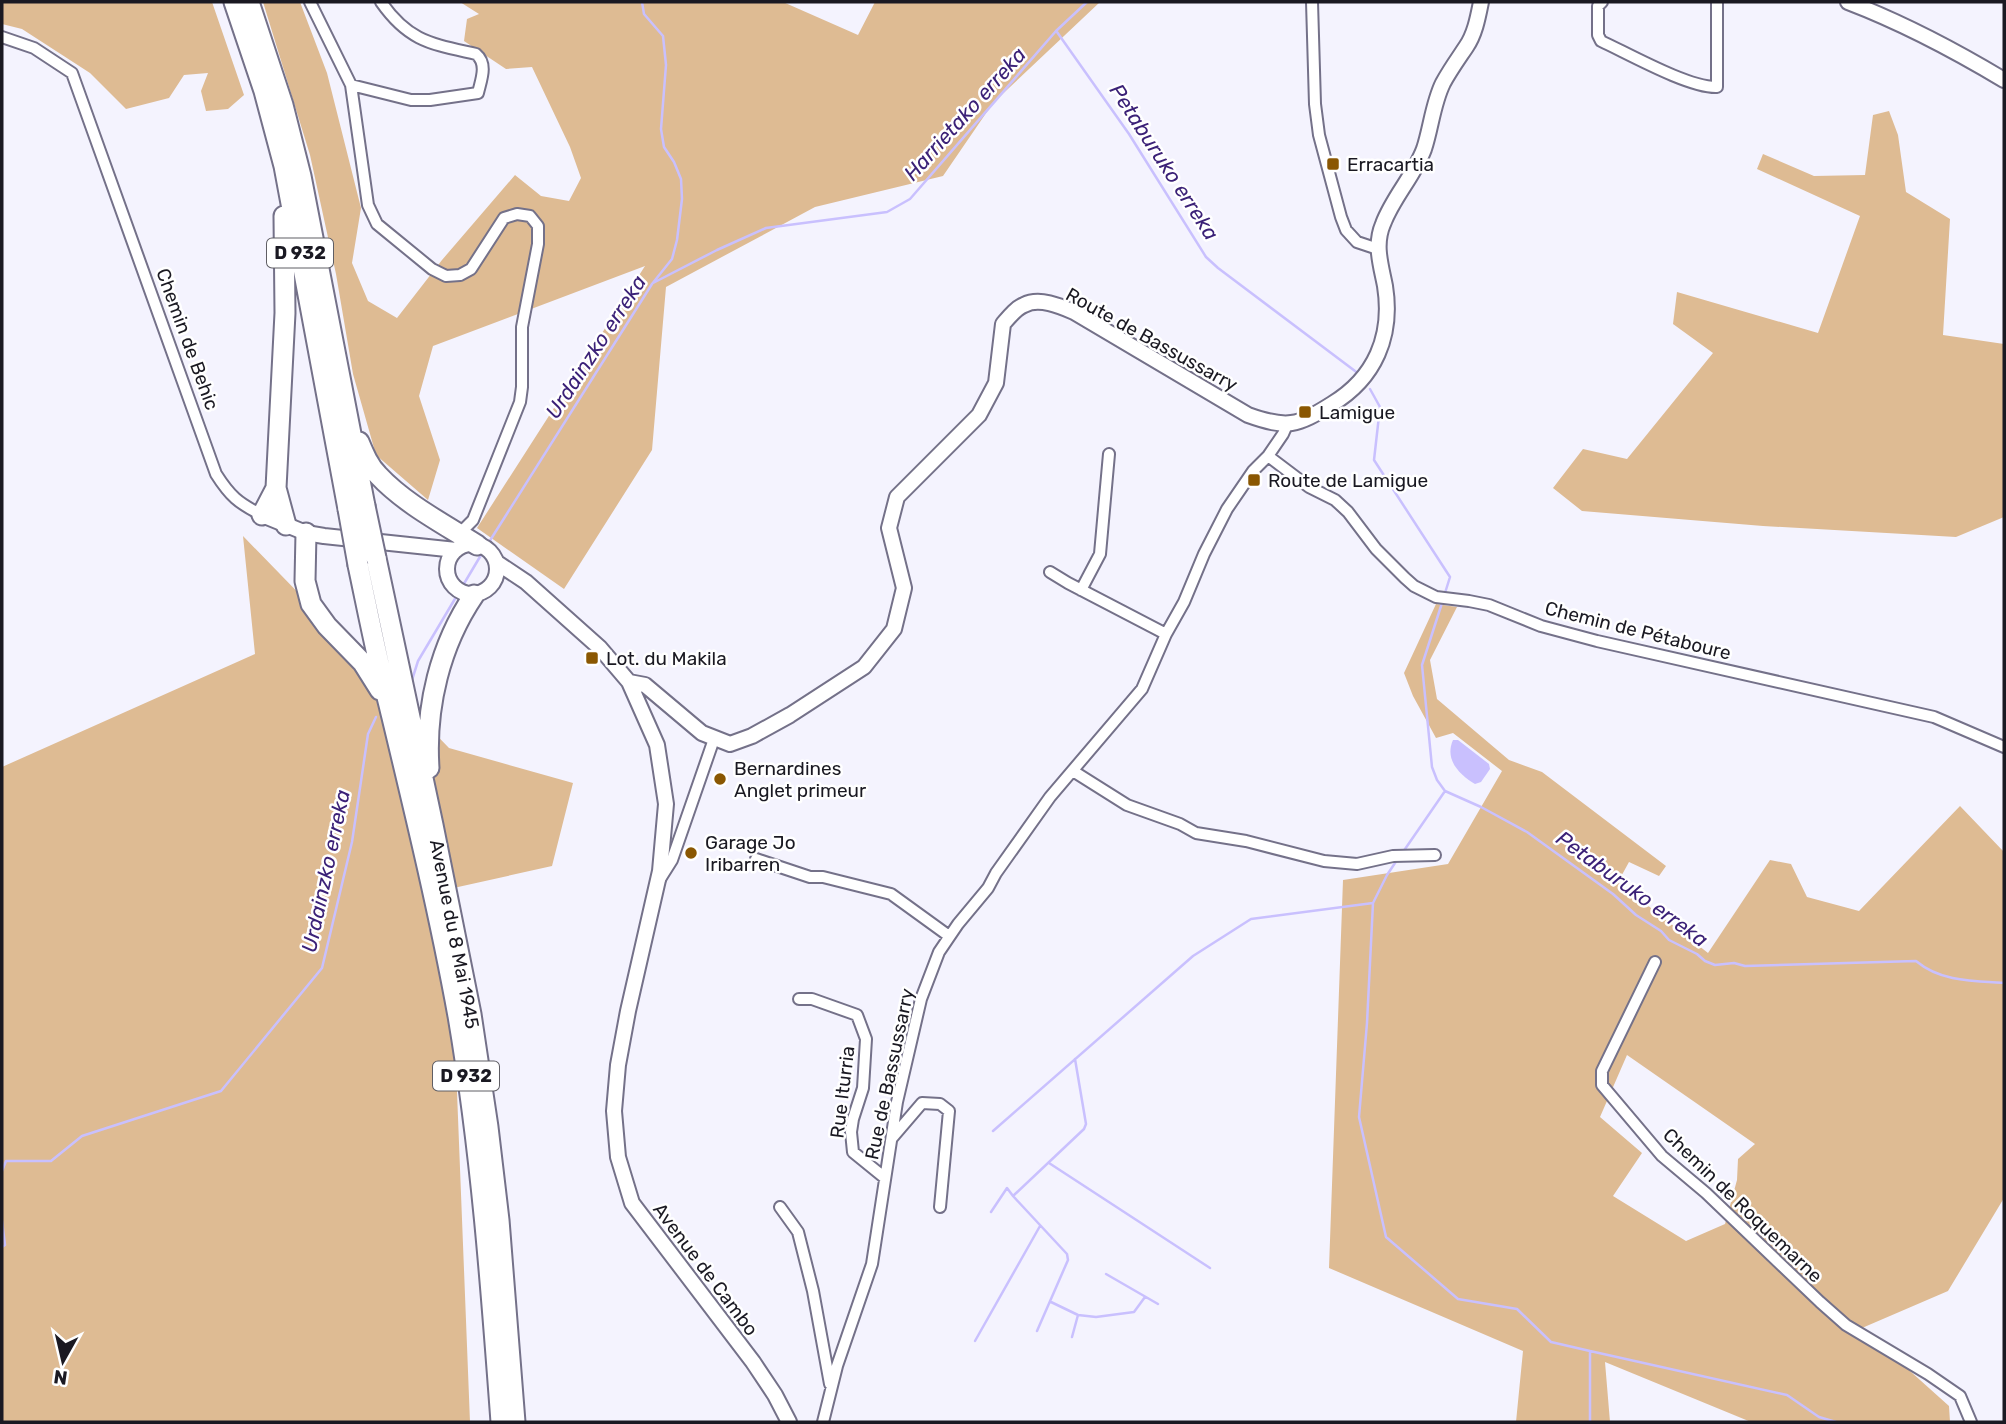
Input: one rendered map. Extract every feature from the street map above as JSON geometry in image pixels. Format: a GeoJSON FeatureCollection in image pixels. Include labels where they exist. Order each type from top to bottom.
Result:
{"type":"FeatureCollection","features":[{"type":"Feature","properties":{"kind":"highway","name":"D 932"},"geometry":{"type":"LineString","coordinates":[[234,2],[264,91],[284,166],[397,701]]}},
{"type":"Feature","properties":{"kind":"highway","name":"D 932"},"geometry":{"type":"LineString","coordinates":[[249,2],[283,105],[301,176],[348,419],[356,508]]}},
{"type":"Feature","properties":{"kind":"highway"},"geometry":{"type":"LineString","coordinates":[[284,166],[285,313],[276,488],[286,525]]}},
{"type":"Feature","properties":{"kind":"highway"},"geometry":{"type":"LineString","coordinates":[[348,419],[376,474],[457,542],[486,551]]}},
{"type":"Feature","properties":{"kind":"highway"},"geometry":{"type":"LineString","coordinates":[[262,515],[276,488]]}},
{"type":"Feature","properties":{"kind":"highway"},"geometry":{"type":"LineString","coordinates":[[306,533],[305,581],[311,604],[327,626],[397,701]]}},
{"type":"Feature","properties":{"kind":"highway"},"geometry":{"type":"LineString","coordinates":[[433,825],[428,754],[431,707],[448,642],[463,610],[464,592]]}},
{"type":"Feature","properties":{"kind":"highway","name":"Avenue du 8 Mai 1945"},"geometry":{"type":"LineString","coordinates":[[397,701],[396,734],[421,832],[457,1016],[474,1127],[483,1202],[501,1422]]}},
{"type":"Feature","properties":{"kind":"highway","name":"Avenue du 8 Mai 1945"},"geometry":{"type":"LineString","coordinates":[[397,701],[433,825],[471,1014],[499,1220],[515,1422]]}},
{"type":"Feature","properties":{"kind":"street"},"geometry":{"type":"LineString","coordinates":[[310,2],[351,85],[368,205],[377,224],[446,276],[460,275],[471,269],[504,218],[517,214],[530,216],[538,226],[538,244],[522,327],[520,402],[473,520],[457,542],[447,564],[447,574],[464,592],[486,591],[494,580],[496,574],[486,551]]}},
{"type":"Feature","properties":{"kind":"street"},"geometry":{"type":"LineString","coordinates":[[351,85],[411,100],[478,93],[482,78],[482,59],[476,54],[434,44],[407,32],[382,2]]}},
{"type":"Feature","properties":{"kind":"street"},"geometry":{"type":"LineString","coordinates":[[1312,2],[1315,104],[1319,135],[1346,230],[1357,242],[1378,249]]}},
{"type":"Feature","properties":{"kind":"street"},"geometry":{"type":"LineString","coordinates":[[1050,572],[1166,634],[1184,602],[1203,554],[1227,509],[1253,471],[1268,456],[1287,425],[1310,418],[1361,383],[1382,345],[1387,311],[1378,249],[1381,226],[1424,149],[1442,86],[1468,45],[1481,2]]}},
{"type":"Feature","properties":{"kind":"street"},"geometry":{"type":"LineString","coordinates":[[1602,2],[1598,6],[1598,36],[1601,41],[1706,88],[1717,87],[1717,2]]}},
{"type":"Feature","properties":{"kind":"street"},"geometry":{"type":"LineString","coordinates":[[1849,2],[1920,33],[2004,80]]}},
{"type":"Feature","properties":{"kind":"street","name":"Chemin de Behic"},"geometry":{"type":"LineString","coordinates":[[2,37],[34,48],[72,73],[216,474],[229,494],[243,506],[306,533],[427,547],[457,542]]}},
{"type":"Feature","properties":{"kind":"street","name":"Route de Bassussarry"},"geometry":{"type":"LineString","coordinates":[[714,738],[730,744],[752,736],[790,715],[864,667],[894,629],[904,588],[890,528],[897,497],[979,415],[996,383],[1003,324],[1026,304],[1042,302],[1063,307],[1248,415],[1272,424],[1287,425]]}},
{"type":"Feature","properties":{"kind":"street"},"geometry":{"type":"LineString","coordinates":[[1081,590],[1100,554],[1110,454]]}},
{"type":"Feature","properties":{"kind":"street","name":"Chemin de Pétaboure"},"geometry":{"type":"LineString","coordinates":[[1268,456],[1309,487],[1335,500],[1349,512],[1376,549],[1405,578],[1414,586],[1436,597],[1489,606],[1541,626],[1597,641],[1934,717],[2004,747]]}},
{"type":"Feature","properties":{"kind":"street"},"geometry":{"type":"LineString","coordinates":[[427,547],[447,564]]}},
{"type":"Feature","properties":{"kind":"street","name":"Avenue de Cambo"},"geometry":{"type":"LineString","coordinates":[[486,551],[526,582],[600,648],[629,682],[657,745],[666,804],[659,881],[618,1065],[614,1111],[618,1157],[632,1203],[753,1362],[789,1422]]}},
{"type":"Feature","properties":{"kind":"street"},"geometry":{"type":"LineString","coordinates":[[494,580],[513,578],[526,582]]}},
{"type":"Feature","properties":{"kind":"street","name":"Rue de Bassussarry"},"geometry":{"type":"LineString","coordinates":[[823,1422],[831,1387],[872,1264],[897,1102],[921,999],[939,952],[984,894],[1049,797],[1142,689],[1166,634]]}},
{"type":"Feature","properties":{"kind":"street"},"geometry":{"type":"LineString","coordinates":[[629,682],[645,685],[702,733],[714,738]]}},
{"type":"Feature","properties":{"kind":"street","name":"Avenue de Cambo"},"geometry":{"type":"LineString","coordinates":[[659,881],[673,860],[714,738]]}},
{"type":"Feature","properties":{"kind":"street"},"geometry":{"type":"LineString","coordinates":[[1073,771],[1127,804],[1196,833],[1246,841],[1324,861],[1357,864],[1393,856],[1435,855]]}},
{"type":"Feature","properties":{"kind":"street"},"geometry":{"type":"LineString","coordinates":[[757,859],[810,877],[823,877],[891,894],[949,936]]}},
{"type":"Feature","properties":{"kind":"street","name":"Chemin de Roquemarne"},"geometry":{"type":"LineString","coordinates":[[1654,962],[1602,1070],[1602,1085],[1662,1156],[1706,1193],[1820,1303],[1846,1325],[1960,1396],[1971,1422]]}},
{"type":"Feature","properties":{"kind":"street","name":"Rue Iturria"},"geometry":{"type":"LineString","coordinates":[[799,999],[812,999],[857,1015],[866,1039],[863,1088],[851,1132],[853,1152],[886,1178]]}},
{"type":"Feature","properties":{"kind":"street"},"geometry":{"type":"LineString","coordinates":[[891,1138],[922,1103],[940,1104],[948,1111],[940,1207]]}},
{"type":"Feature","properties":{"kind":"street"},"geometry":{"type":"LineString","coordinates":[[780,1207],[798,1232],[813,1291],[831,1387]]}},
{"type":"Feature","properties":{"kind":"shaded area"},"geometry":{"type":"Polygon","coordinates":[[[2,2],[212,2],[244,95],[228,109],[206,111],[201,91],[208,73],[184,75],[169,98],[126,109],[90,73],[22,29],[2,24],[2,2]]]}},
{"type":"Feature","properties":{"kind":"shaded area"},"geometry":{"type":"Polygon","coordinates":[[[263,2],[300,2],[327,73],[361,208],[352,263],[368,301],[397,318],[442,260],[515,175],[541,196],[569,201],[581,178],[570,147],[532,67],[506,69],[464,41],[467,19],[479,14],[460,2],[783,2],[858,35],[875,2],[1100,2],[993,103],[943,176],[815,207],[666,287],[652,450],[564,589],[477,528],[645,266],[433,346],[419,396],[440,460],[428,500],[376,455],[353,374],[336,274],[310,155],[263,2]]]}},
{"type":"Feature","properties":{"kind":"shaded area"},"geometry":{"type":"Polygon","coordinates":[[[1889,111],[1898,135],[1906,192],[1950,219],[1943,335],[2004,344],[2004,517],[1956,537],[1763,526],[1582,511],[1553,488],[1583,449],[1627,459],[1713,353],[1673,324],[1677,292],[1818,333],[1860,216],[1757,169],[1763,154],[1814,176],[1865,175],[1873,115],[1889,111]]]}},
{"type":"Feature","properties":{"kind":"shaded area"},"geometry":{"type":"Polygon","coordinates":[[[243,536],[449,748],[573,783],[552,866],[449,889],[470,1422],[2,1422],[2,767],[255,654],[243,536]]]}},
{"type":"Feature","properties":{"kind":"shaded area"},"geometry":{"type":"Polygon","coordinates":[[[1436,604],[1457,607],[1430,660],[1437,699],[1509,760],[1542,772],[1666,866],[1659,876],[1629,862],[1618,882],[1708,953],[1770,860],[1791,864],[1807,897],[1859,911],[1960,806],[2004,852],[2004,1198],[1948,1291],[1862,1328],[1949,1406],[1950,1422],[1751,1422],[1605,1362],[1610,1422],[1516,1422],[1523,1351],[1329,1268],[1343,880],[1448,864],[1502,771],[1453,733],[1436,738],[1404,673],[1436,604]],[[1627,1055],[1600,1117],[1642,1153],[1613,1196],[1686,1241],[1725,1224],[1737,1180],[1738,1159],[1755,1144],[1627,1055]]]}},
{"type":"Feature","properties":{"kind":"shaded area"},"geometry":{"type":"Polygon","coordinates":[[[1453,740],[1458,740],[1489,764],[1490,769],[1481,782],[1475,784],[1455,766],[1451,754],[1453,740]]]}},
{"type":"Feature","properties":{"kind":"waterway","name":"Urdainzko erreka"},"geometry":{"type":"LineString","coordinates":[[412,680],[418,661],[484,550],[652,284],[672,259],[682,199],[681,179],[664,147],[661,129],[666,65],[663,36],[644,14],[642,2]]}},
{"type":"Feature","properties":{"kind":"waterway","name":"Harrietako erreka"},"geometry":{"type":"LineString","coordinates":[[653,283],[766,228],[887,212],[910,199],[1056,31],[1087,2]]}},
{"type":"Feature","properties":{"kind":"waterway","name":"Petaburuko erreka"},"geometry":{"type":"LineString","coordinates":[[1057,32],[1129,134],[1206,257],[1359,374]]}},
{"type":"Feature","properties":{"kind":"waterway","name":"Petaburuko erreka"},"geometry":{"type":"LineString","coordinates":[[1370,389],[1380,407],[1374,460],[1450,577],[1445,593]]}},
{"type":"Feature","properties":{"kind":"waterway","name":"Petaburuko erreka"},"geometry":{"type":"LineString","coordinates":[[1442,603],[1422,665],[1432,767],[1445,791],[1527,832],[1613,894],[1669,940],[1715,965],[1916,961],[1947,977],[2004,983]]}},
{"type":"Feature","properties":{"kind":"waterway","name":"Urdainzko erreka"},"geometry":{"type":"LineString","coordinates":[[2,1171],[6,1161],[51,1161],[82,1136],[221,1091],[322,968],[352,842],[368,734],[376,717]]}},
{"type":"Feature","properties":{"kind":"waterway"},"geometry":{"type":"LineString","coordinates":[[1403,852],[1445,791]]}},
{"type":"Feature","properties":{"kind":"waterway"},"geometry":{"type":"LineString","coordinates":[[1397,860],[1373,903],[1359,1117],[1386,1237],[1458,1299],[1517,1309],[1551,1342],[1590,1351],[1590,1422]]}},
{"type":"Feature","properties":{"kind":"waterway"},"geometry":{"type":"LineString","coordinates":[[993,1131],[1193,956],[1251,919],[1373,903]]}},
{"type":"Feature","properties":{"kind":"waterway"},"geometry":{"type":"LineString","coordinates":[[1037,1331],[1068,1260],[1067,1254],[1013,1196],[1084,1129],[1086,1124],[1075,1059]]}},
{"type":"Feature","properties":{"kind":"waterway"},"geometry":{"type":"LineString","coordinates":[[1049,1163],[1210,1268]]}},
{"type":"Feature","properties":{"kind":"waterway"},"geometry":{"type":"LineString","coordinates":[[991,1212],[1007,1188],[1013,1196]]}},
{"type":"Feature","properties":{"kind":"waterway","name":"Urdainzko erreka"},"geometry":{"type":"LineString","coordinates":[[2,1221],[5,1245],[2,1247]]}},
{"type":"Feature","properties":{"kind":"waterway"},"geometry":{"type":"LineString","coordinates":[[975,1341],[1040,1226]]}},
{"type":"Feature","properties":{"kind":"waterway"},"geometry":{"type":"LineString","coordinates":[[1106,1274],[1158,1304]]}},
{"type":"Feature","properties":{"kind":"waterway"},"geometry":{"type":"LineString","coordinates":[[1051,1302],[1078,1315],[1096,1317],[1134,1312],[1145,1297]]}},
{"type":"Feature","properties":{"kind":"waterway"},"geometry":{"type":"LineString","coordinates":[[1072,1337],[1078,1315]]}},
{"type":"Feature","properties":{"kind":"waterway"},"geometry":{"type":"LineString","coordinates":[[1590,1351],[1787,1395],[1819,1417],[1836,1422]]}},
{"type":"Feature","properties":{"kind":"place","name":"Erracartia"},"geometry":{"type":"Point","coordinates":[1333,164]}},
{"type":"Feature","properties":{"kind":"place","name":"Lamigue"},"geometry":{"type":"Point","coordinates":[1305,412]}},
{"type":"Feature","properties":{"kind":"place","name":"Route de Lamigue"},"geometry":{"type":"Point","coordinates":[1254,480]}},
{"type":"Feature","properties":{"kind":"place","name":"Lot. du Makila"},"geometry":{"type":"Point","coordinates":[592,658]}},
{"type":"Feature","properties":{"kind":"place","name":"Bernardines Anglet primeur"},"geometry":{"type":"Point","coordinates":[720,779]}},
{"type":"Feature","properties":{"kind":"place","name":"Garage Jo Iribarren"},"geometry":{"type":"Point","coordinates":[691,853]}}]}
